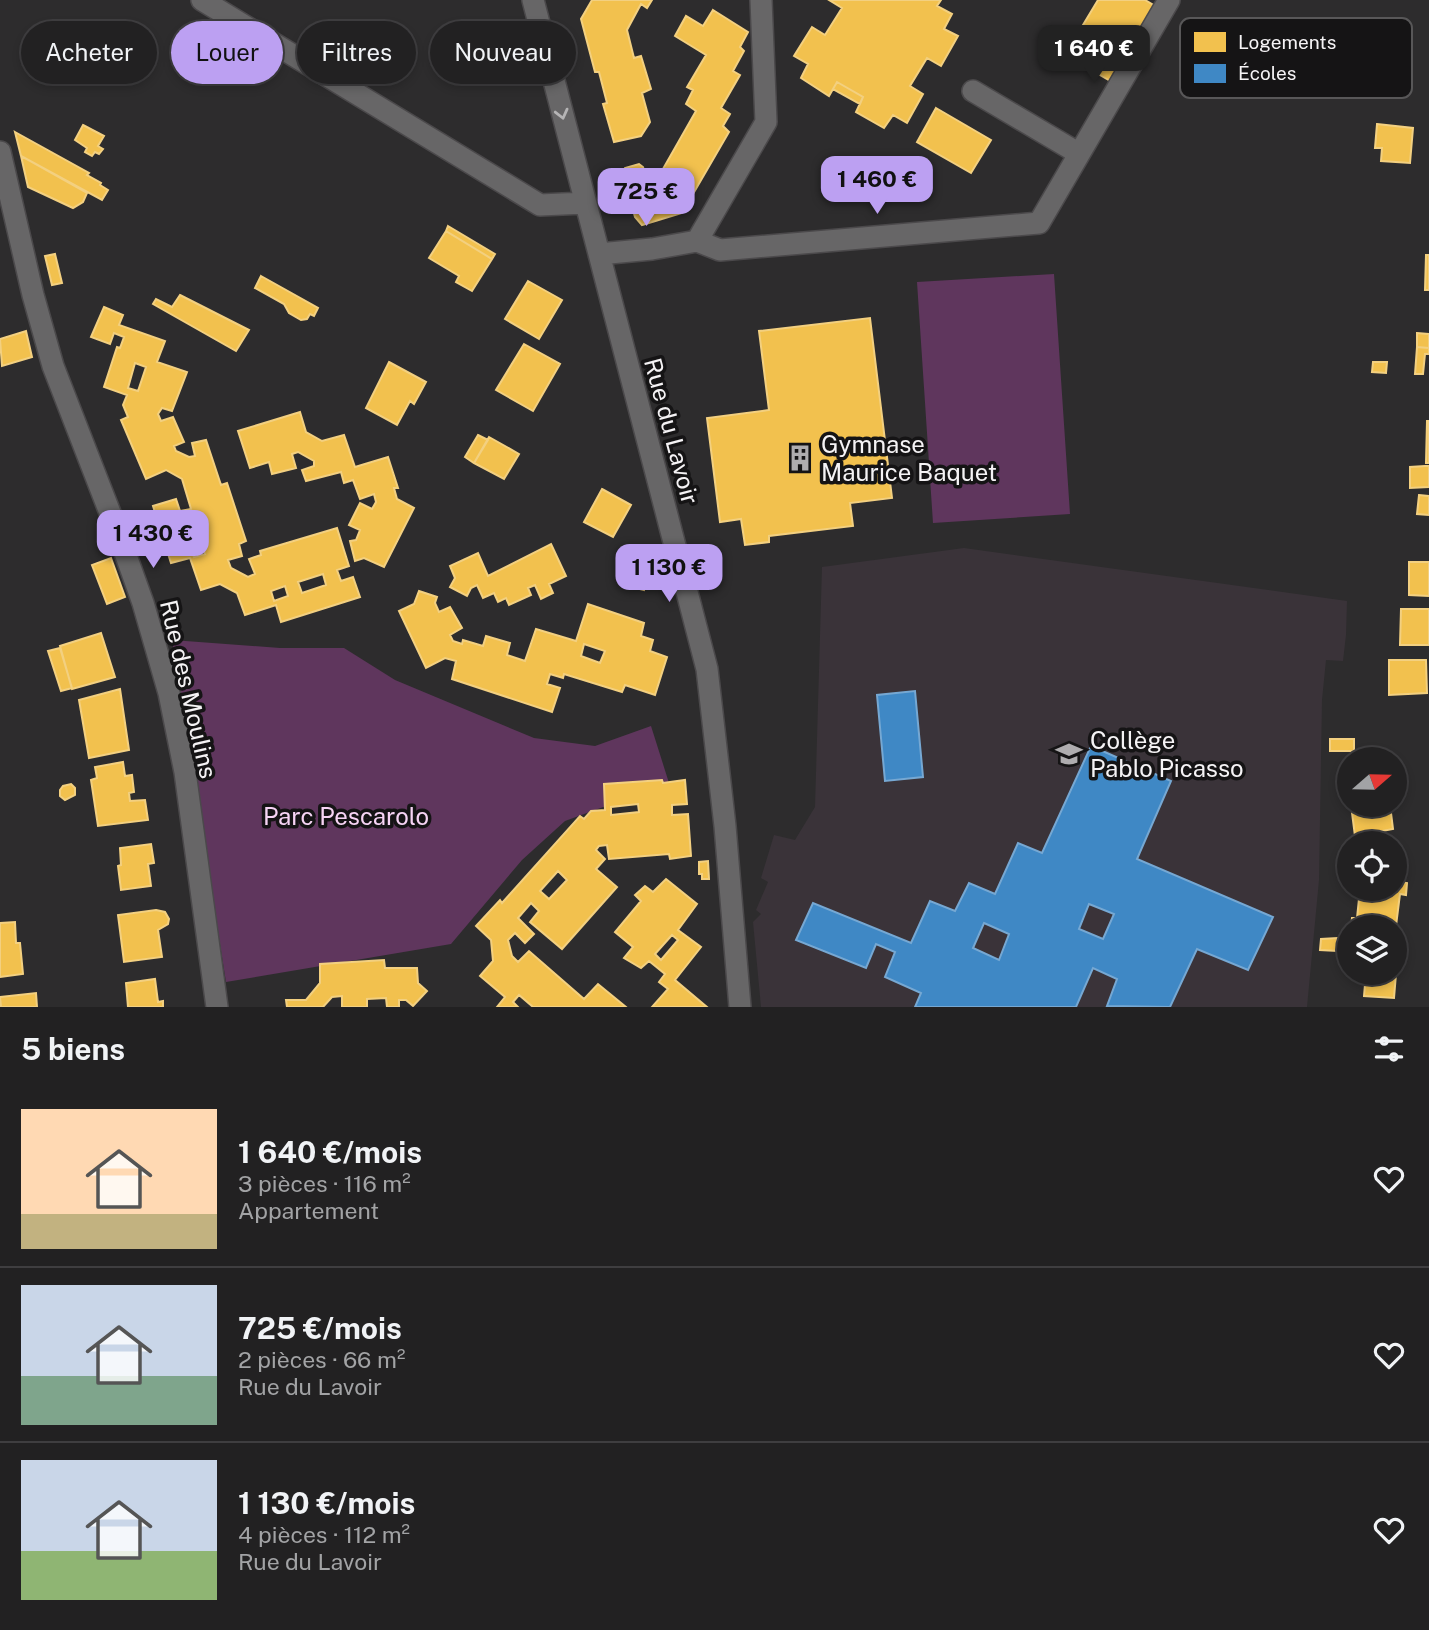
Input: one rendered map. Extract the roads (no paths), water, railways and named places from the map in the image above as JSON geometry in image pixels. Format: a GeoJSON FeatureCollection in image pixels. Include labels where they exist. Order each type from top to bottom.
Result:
{"type":"FeatureCollection","features":[{"type":"Feature","properties":{"kind":"street"},"geometry":{"type":"LineString","coordinates":[[202,0],[540,205],[585,203]]}},
{"type":"Feature","properties":{"kind":"street","name":"Rue du Lavoir"},"geometry":{"type":"LineString","coordinates":[[533,0],[707,669],[726,838],[740,1007]]}},
{"type":"Feature","properties":{"kind":"street"},"geometry":{"type":"LineString","coordinates":[[697,241],[766,122],[761,0]]}},
{"type":"Feature","properties":{"kind":"street"},"geometry":{"type":"LineString","coordinates":[[599,254],[697,241],[720,250],[1039,222],[1169,0]]}},
{"type":"Feature","properties":{"kind":"street"},"geometry":{"type":"LineString","coordinates":[[973,91],[1079,153]]}},
{"type":"Feature","properties":{"kind":"street","name":"Rue des Moulins"},"geometry":{"type":"LineString","coordinates":[[0,152],[52,366],[143,603],[169,693],[185,772],[217,1007]]}},
{"type":"Feature","properties":{"kind":"place","name":"Gymnase Maurice Baquet"},"geometry":{"type":"Point","coordinates":[800,458]}},
{"type":"Feature","properties":{"kind":"place","name":"Collège Pablo Picasso"},"geometry":{"type":"Point","coordinates":[1069,754]}},
{"type":"Feature","properties":{"kind":"park label","name":"Parc Pescarolo"},"geometry":{"type":"Point","coordinates":[346,816]}}]}
